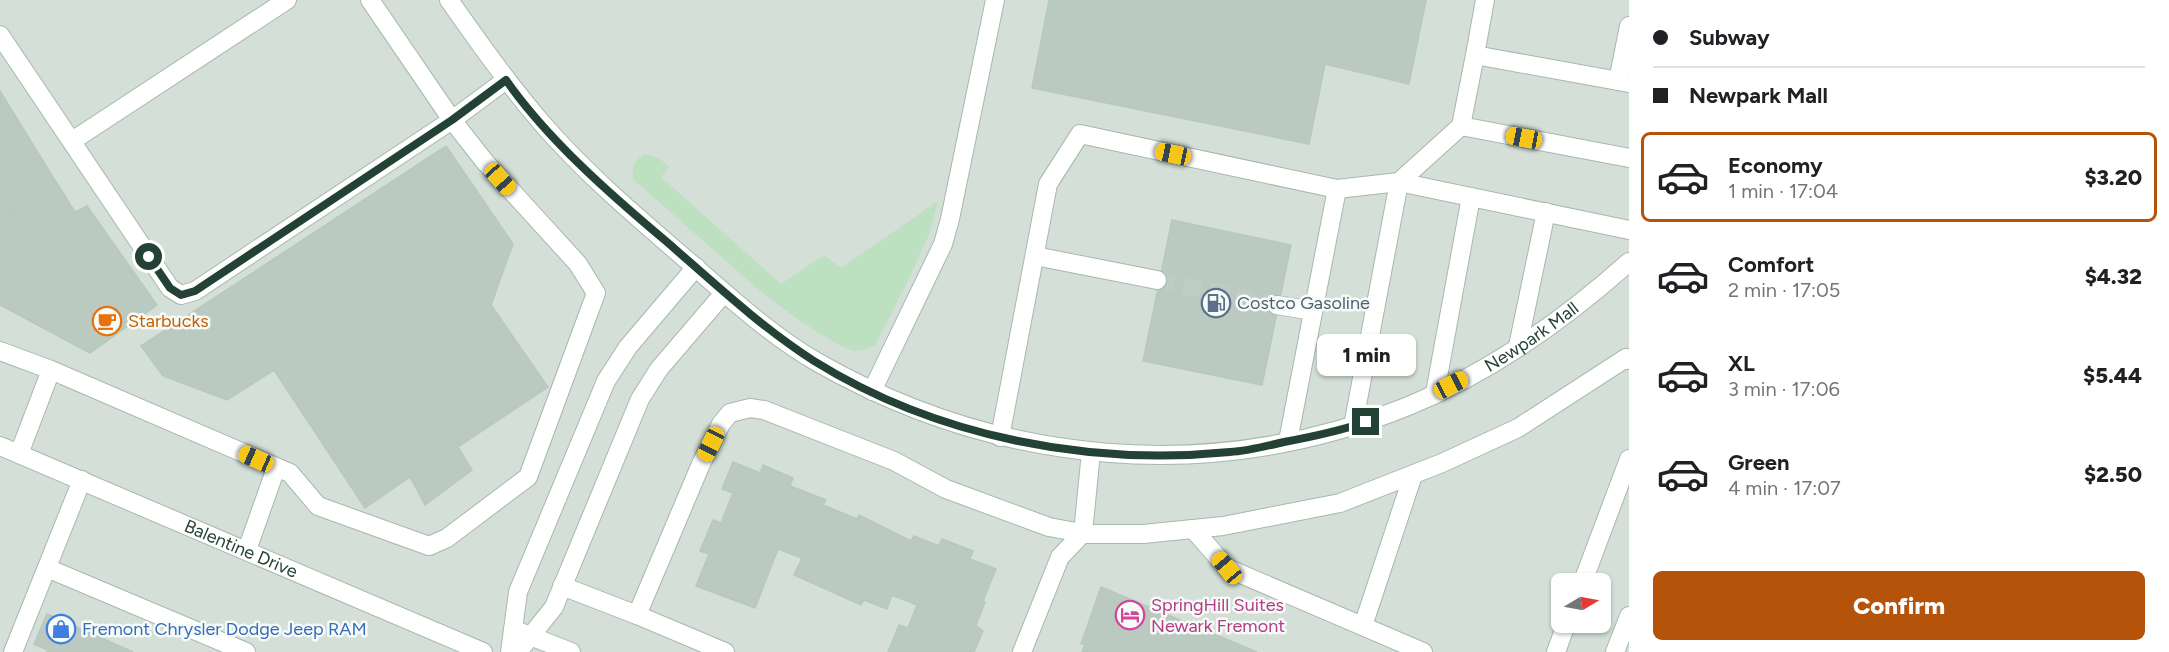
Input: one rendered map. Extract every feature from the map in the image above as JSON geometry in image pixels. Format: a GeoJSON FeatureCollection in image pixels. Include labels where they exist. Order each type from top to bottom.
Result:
{"type":"FeatureCollection","features":[{"type":"Feature","properties":{"kind":"street"},"geometry":{"type":"LineString","coordinates":[[72,141],[287,0]]}},
{"type":"Feature","properties":{"kind":"street"},"geometry":{"type":"LineString","coordinates":[[0,351],[51,370],[290,473],[318,506],[429,546],[447,538],[528,477],[596,293],[578,264],[485,162],[452,120],[369,0]]}},
{"type":"Feature","properties":{"kind":"street","name":"Newpark Mall"},"geometry":{"type":"LineString","coordinates":[[449,0],[506,80],[548,130],[591,175],[724,293],[768,328],[815,361],[872,391],[912,409],[1000,437],[1053,448],[1091,452],[1154,455],[1220,453],[1353,426],[1435,393],[1518,346],[1570,311],[1629,262]]}},
{"type":"Feature","properties":{"kind":"street"},"geometry":{"type":"LineString","coordinates":[[872,391],[943,244],[995,0]]}},
{"type":"Feature","properties":{"kind":"street"},"geometry":{"type":"LineString","coordinates":[[1353,426],[1399,182],[1461,126],[1485,0]]}},
{"type":"Feature","properties":{"kind":"street"},"geometry":{"type":"LineString","coordinates":[[1475,55],[1624,82],[1629,26]]}},
{"type":"Feature","properties":{"kind":"street"},"geometry":{"type":"LineString","coordinates":[[0,35],[170,288],[181,295],[195,291],[452,120],[506,80]]}},
{"type":"Feature","properties":{"kind":"street"},"geometry":{"type":"LineString","coordinates":[[1461,126],[1629,158]]}},
{"type":"Feature","properties":{"kind":"street"},"geometry":{"type":"LineString","coordinates":[[1000,437],[1048,184],[1080,134],[1337,189],[1399,182],[1629,230]]}},
{"type":"Feature","properties":{"kind":"street"},"geometry":{"type":"LineString","coordinates":[[1288,441],[1337,189]]}},
{"type":"Feature","properties":{"kind":"street"},"geometry":{"type":"LineString","coordinates":[[1435,393],[1471,197]]}},
{"type":"Feature","properties":{"kind":"street"},"geometry":{"type":"LineString","coordinates":[[1518,346],[1546,212]]}},
{"type":"Feature","properties":{"kind":"street"},"geometry":{"type":"LineString","coordinates":[[1035,256],[1157,280]]}},
{"type":"Feature","properties":{"kind":"street"},"geometry":{"type":"LineString","coordinates":[[510,652],[518,592],[606,381],[628,347],[696,267]]}},
{"type":"Feature","properties":{"kind":"street"},"geometry":{"type":"LineString","coordinates":[[518,652],[554,607],[640,399],[659,369],[724,293]]}},
{"type":"Feature","properties":{"kind":"street"},"geometry":{"type":"LineString","coordinates":[[1277,304],[1313,311]]}},
{"type":"Feature","properties":{"kind":"street"},"geometry":{"type":"LineString","coordinates":[[637,615],[701,464],[721,424],[730,413],[741,410],[750,408],[764,410],[894,461],[946,489],[1049,527],[1083,533],[1143,534],[1223,526],[1340,503],[1442,464],[1518,428],[1626,357],[1629,360]]}},
{"type":"Feature","properties":{"kind":"street"},"geometry":{"type":"LineString","coordinates":[[19,454],[51,370]]}},
{"type":"Feature","properties":{"kind":"street","name":"Balentine Drive"},"geometry":{"type":"LineString","coordinates":[[0,446],[483,652]]}},
{"type":"Feature","properties":{"kind":"street"},"geometry":{"type":"LineString","coordinates":[[1022,652],[1060,557],[1083,533],[1091,452]]}},
{"type":"Feature","properties":{"kind":"street"},"geometry":{"type":"LineString","coordinates":[[1586,573],[1629,459]]}},
{"type":"Feature","properties":{"kind":"street"},"geometry":{"type":"LineString","coordinates":[[247,550],[276,468]]}},
{"type":"Feature","properties":{"kind":"street"},"geometry":{"type":"LineString","coordinates":[[1363,626],[1413,475]]}},
{"type":"Feature","properties":{"kind":"street"},"geometry":{"type":"LineString","coordinates":[[13,652],[82,480]]}},
{"type":"Feature","properties":{"kind":"street"},"geometry":{"type":"LineString","coordinates":[[1193,529],[1227,568],[1423,652]]}},
{"type":"Feature","properties":{"kind":"street"},"geometry":{"type":"LineString","coordinates":[[47,568],[246,652]]}},
{"type":"Feature","properties":{"kind":"street"},"geometry":{"type":"LineString","coordinates":[[562,586],[725,652]]}},
{"type":"Feature","properties":{"kind":"street"},"geometry":{"type":"LineString","coordinates":[[1614,652],[1629,616]]}},
{"type":"Feature","properties":{"kind":"street"},"geometry":{"type":"LineString","coordinates":[[513,629],[571,652]]}},
{"type":"Feature","properties":{"kind":"street"},"geometry":{"type":"LineString","coordinates":[[1556,652],[1563,633]]}},
{"type":"Feature","properties":{"kind":"shaded area"},"geometry":{"type":"Polygon","coordinates":[[[0,0],[1629,0],[1629,652],[0,652],[0,0]]]}},
{"type":"Feature","properties":{"kind":"green space"},"geometry":{"type":"Polygon","coordinates":[[[645,154],[659,158],[669,167],[661,177],[781,284],[824,255],[841,268],[938,201],[930,232],[875,345],[853,351],[835,343],[766,296],[634,180],[634,165],[645,154]]]}},
{"type":"Feature","properties":{"kind":"building"},"geometry":{"type":"Polygon","coordinates":[[[1049,0],[1426,0],[1409,84],[1325,64],[1309,144],[1032,88],[1049,0]]]}},
{"type":"Feature","properties":{"kind":"building"},"geometry":{"type":"Polygon","coordinates":[[[0,91],[56,182],[0,220],[0,91]]]}},
{"type":"Feature","properties":{"kind":"building"},"geometry":{"type":"Polygon","coordinates":[[[446,146],[513,244],[491,305],[548,387],[458,447],[472,470],[425,505],[410,477],[365,508],[274,370],[227,400],[163,376],[141,346],[446,146]]]}},
{"type":"Feature","properties":{"kind":"building"},"geometry":{"type":"Polygon","coordinates":[[[56,182],[75,212],[87,206],[157,305],[90,353],[0,305],[0,220],[56,182]]]}},
{"type":"Feature","properties":{"kind":"building"},"geometry":{"type":"Polygon","coordinates":[[[1172,220],[1291,245],[1262,385],[1143,361],[1172,220]]]}},
{"type":"Feature","properties":{"kind":"building"},"geometry":{"type":"Polygon","coordinates":[[[733,462],[760,473],[763,465],[793,478],[790,486],[826,500],[823,505],[857,519],[859,515],[911,541],[914,536],[939,546],[942,539],[973,551],[970,559],[996,569],[976,625],[983,631],[974,652],[888,652],[899,625],[908,628],[917,605],[892,595],[887,609],[864,600],[861,605],[794,575],[802,558],[778,549],[755,608],[696,586],[709,554],[700,551],[713,520],[721,523],[733,493],[722,489],[733,462]]]}},
{"type":"Feature","properties":{"kind":"building","name":"SpringHill Suites Newark Fremont"},"geometry":{"type":"Polygon","coordinates":[[[1101,587],[1257,652],[1082,652],[1085,644],[1081,644],[1101,587]]]}},
{"type":"Feature","properties":{"kind":"building","name":"Fremont Chrysler Dodge Jeep RAM"},"geometry":{"type":"Polygon","coordinates":[[[47,614],[133,652],[47,652],[48,650],[34,644],[47,614]]]}},
{"type":"Feature","properties":{"kind":"tunnel"},"geometry":{"type":"LineString","coordinates":[[1157,280],[1277,305]]}},
{"type":"Feature","properties":{"kind":"place","name":"Costco Gasoline"},"geometry":{"type":"Point","coordinates":[1216,303]}},
{"type":"Feature","properties":{"kind":"place","name":"Starbucks"},"geometry":{"type":"Point","coordinates":[107,321]}},
{"type":"Feature","properties":{"kind":"place","name":"SpringHill Suites Newark Fremont"},"geometry":{"type":"Point","coordinates":[1130,615]}},
{"type":"Feature","properties":{"kind":"place","name":"Fremont Chrysler Dodge Jeep RAM"},"geometry":{"type":"Point","coordinates":[61,629]}},
{"type":"Feature","properties":{"kind":"route"},"geometry":{"type":"LineString","coordinates":[[149,257],[170,288],[181,295],[195,291],[452,120],[506,80],[548,130],[591,175],[724,293],[815,361],[912,409],[1000,437],[1053,448],[1113,454],[1175,455],[1232,452],[1312,436],[1366,422]]}}]}
